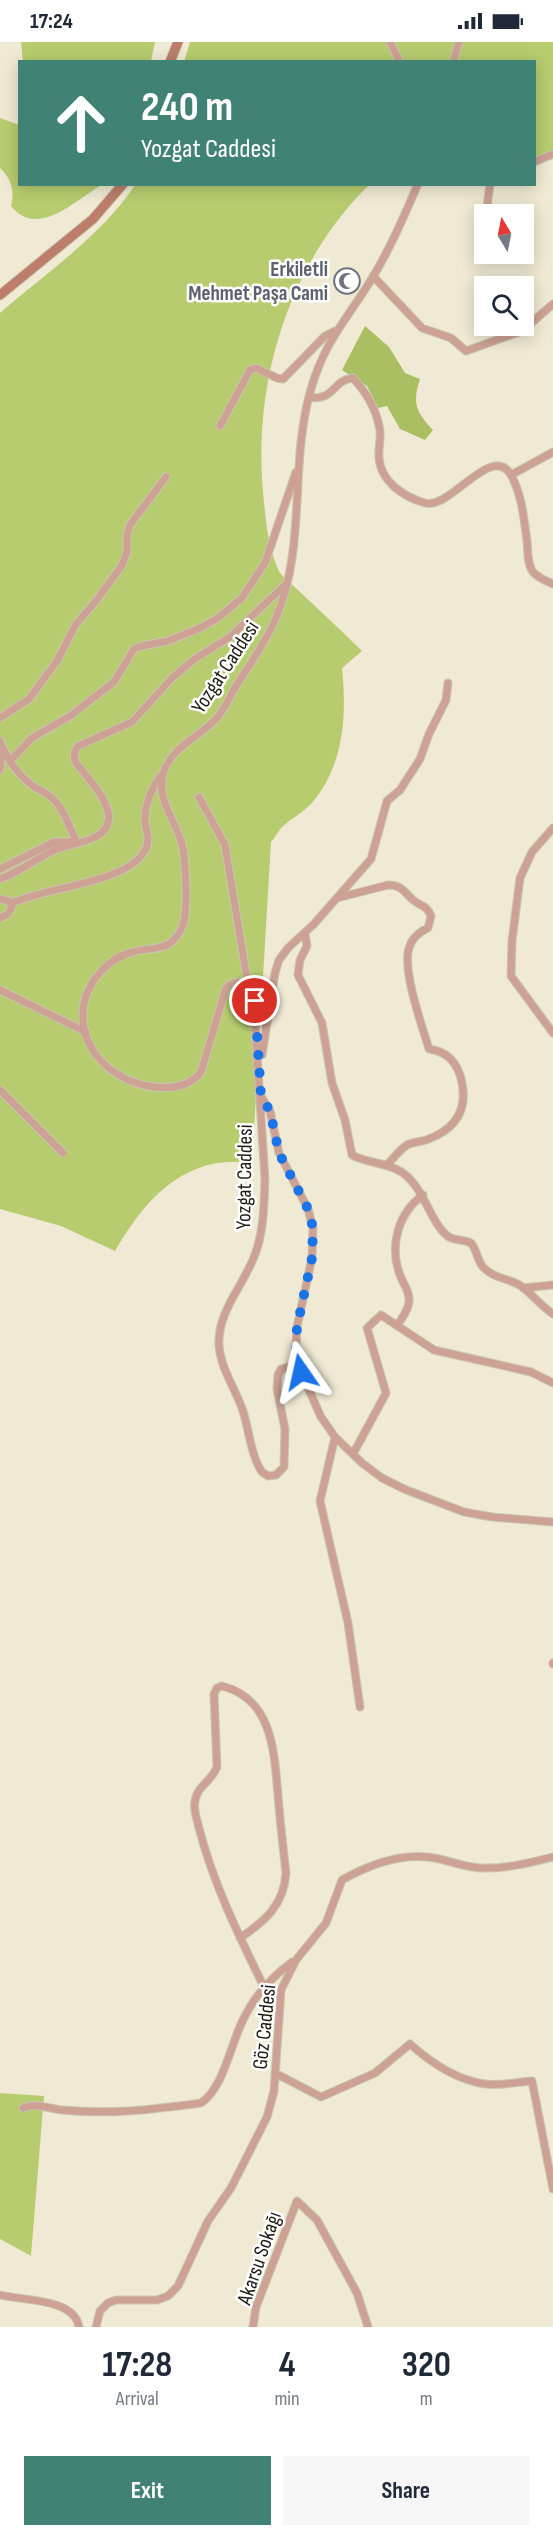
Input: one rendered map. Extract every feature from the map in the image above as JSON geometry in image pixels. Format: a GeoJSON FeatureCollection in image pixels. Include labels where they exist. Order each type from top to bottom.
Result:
{"type":"FeatureCollection","features":[{"type":"Feature","properties":{"kind":"street"},"geometry":{"type":"LineString","coordinates":[[171,60],[178,42]]}},
{"type":"Feature","properties":{"kind":"street"},"geometry":{"type":"LineString","coordinates":[[390,42],[399,60]]}},
{"type":"Feature","properties":{"kind":"street"},"geometry":{"type":"LineString","coordinates":[[454,60],[459,42]]}},
{"type":"Feature","properties":{"kind":"street"},"geometry":{"type":"LineString","coordinates":[[536,161],[553,154]]}},
{"type":"Feature","properties":{"kind":"street"},"geometry":{"type":"LineString","coordinates":[[0,295],[93,219],[121,186]]}},
{"type":"Feature","properties":{"kind":"street","name":"Yozgat Caddesi"},"geometry":{"type":"LineString","coordinates":[[11,903],[99,879],[123,870],[137,859],[145,848],[148,838],[145,820],[147,803],[153,787],[171,757],[217,718],[270,631],[287,582],[296,524],[298,464],[309,397],[321,360],[336,330],[373,276],[417,186]]}},
{"type":"Feature","properties":{"kind":"street"},"geometry":{"type":"LineString","coordinates":[[487,204],[490,186]]}},
{"type":"Feature","properties":{"kind":"street"},"geometry":{"type":"LineString","coordinates":[[373,276],[422,328],[450,338],[466,351],[522,331],[553,304]]}},
{"type":"Feature","properties":{"kind":"street"},"geometry":{"type":"LineString","coordinates":[[220,426],[250,370],[256,368],[277,378],[286,377],[325,336],[336,330]]}},
{"type":"Feature","properties":{"kind":"street"},"geometry":{"type":"LineString","coordinates":[[309,397],[328,395],[341,381],[353,378],[375,411],[380,432],[378,454],[382,473],[394,487],[421,502],[438,503],[487,468],[500,467],[511,475],[522,504],[531,567],[538,576],[553,584]]}},
{"type":"Feature","properties":{"kind":"street"},"geometry":{"type":"LineString","coordinates":[[511,475],[553,452]]}},
{"type":"Feature","properties":{"kind":"street"},"geometry":{"type":"LineString","coordinates":[[10,761],[32,738],[70,716],[114,682],[134,650],[142,646],[168,641],[200,628],[218,618],[242,598],[255,581],[265,562],[298,464]]}},
{"type":"Feature","properties":{"kind":"street"},"geometry":{"type":"LineString","coordinates":[[0,718],[29,699],[57,661],[76,624],[122,565],[127,552],[127,535],[130,525],[166,477]]}},
{"type":"Feature","properties":{"kind":"street"},"geometry":{"type":"LineString","coordinates":[[0,879],[45,855],[103,832],[108,823],[109,812],[103,799],[76,763],[74,756],[76,749],[132,722],[173,676],[196,658],[230,637],[287,582]]}},
{"type":"Feature","properties":{"kind":"street"},"geometry":{"type":"LineString","coordinates":[[259,1069],[277,967],[288,948],[305,933],[371,859],[387,801],[400,790],[420,759],[429,734],[446,700],[448,683]]}},
{"type":"Feature","properties":{"kind":"street"},"geometry":{"type":"LineString","coordinates":[[1,744],[10,761],[28,782],[54,800],[77,843]]}},
{"type":"Feature","properties":{"kind":"street"},"geometry":{"type":"LineString","coordinates":[[0,770],[1,744]]}},
{"type":"Feature","properties":{"kind":"street"},"geometry":{"type":"LineString","coordinates":[[163,773],[163,798],[183,849],[186,909],[184,923],[178,934],[165,946],[123,955],[100,973],[90,986],[84,1003],[83,1020],[86,1032],[100,1060],[120,1078],[154,1087],[181,1086],[196,1078],[203,1068],[226,988],[236,982],[248,985]]}},
{"type":"Feature","properties":{"kind":"street","name":"Yozgat Caddesi"},"geometry":{"type":"LineString","coordinates":[[199,797],[225,845],[248,985],[255,997],[265,1187],[260,1237],[252,1263],[227,1312],[220,1332],[219,1347],[224,1367],[242,1407],[258,1467],[268,1476],[282,1471],[286,1453],[285,1429],[277,1389],[278,1375],[284,1367],[298,1369]]}},
{"type":"Feature","properties":{"kind":"street"},"geometry":{"type":"LineString","coordinates":[[553,828],[532,852],[520,878],[512,941],[511,976],[553,1033]]}},
{"type":"Feature","properties":{"kind":"street"},"geometry":{"type":"LineString","coordinates":[[0,869],[54,842],[77,843]]}},
{"type":"Feature","properties":{"kind":"street"},"geometry":{"type":"LineString","coordinates":[[337,898],[396,885],[415,902],[425,906],[431,916],[428,928],[415,936],[408,950],[415,1003],[429,1049],[444,1054],[456,1066],[461,1078],[463,1104],[460,1116],[453,1124],[427,1140],[407,1145],[387,1165]]}},
{"type":"Feature","properties":{"kind":"street"},"geometry":{"type":"LineString","coordinates":[[0,899],[11,903],[10,912],[0,918]]}},
{"type":"Feature","properties":{"kind":"street"},"geometry":{"type":"LineString","coordinates":[[305,933],[307,946],[300,960],[298,975],[321,1023],[332,1083],[345,1120],[350,1152],[356,1157],[387,1165],[409,1178],[423,1195],[446,1235],[455,1240],[471,1242],[487,1270],[504,1281],[523,1288],[553,1314]]}},
{"type":"Feature","properties":{"kind":"street"},"geometry":{"type":"LineString","coordinates":[[0,990],[86,1032]]}},
{"type":"Feature","properties":{"kind":"street"},"geometry":{"type":"LineString","coordinates":[[0,1090],[63,1153]]}},
{"type":"Feature","properties":{"kind":"street"},"geometry":{"type":"LineString","coordinates":[[261,1096],[270,1111],[279,1153],[308,1209],[313,1228],[312,1258],[297,1327],[298,1369],[321,1417],[335,1437],[352,1454],[393,1484],[450,1508],[492,1517],[553,1522]]}},
{"type":"Feature","properties":{"kind":"street"},"geometry":{"type":"LineString","coordinates":[[397,1326],[409,1307],[409,1301],[408,1292],[397,1268],[395,1250],[397,1234],[406,1211],[423,1195]]}},
{"type":"Feature","properties":{"kind":"street"},"geometry":{"type":"LineString","coordinates":[[523,1288],[553,1285]]}},
{"type":"Feature","properties":{"kind":"street"},"geometry":{"type":"LineString","coordinates":[[352,1454],[387,1393],[366,1328],[381,1315],[425,1346],[444,1353],[531,1372],[553,1383]]}},
{"type":"Feature","properties":{"kind":"street"},"geometry":{"type":"LineString","coordinates":[[335,1437],[320,1501],[348,1623],[360,1707]]}},
{"type":"Feature","properties":{"kind":"street"},"geometry":{"type":"LineString","coordinates":[[240,1938],[265,1920],[275,1908],[284,1888],[286,1873],[274,1755],[268,1729],[261,1714],[251,1702],[240,1693],[222,1686],[217,1688],[214,1694],[217,1767],[210,1779],[198,1791],[194,1806],[205,1852],[240,1938],[264,1987]]}},
{"type":"Feature","properties":{"kind":"street","name":"Göz Caddesi"},"geometry":{"type":"LineString","coordinates":[[96,2327],[100,2311],[108,2303],[157,2300],[168,2296],[178,2286],[208,2221],[231,2188],[262,2129],[274,2091],[281,1990],[296,1960],[326,1923],[342,1880],[371,1866],[415,1856],[471,1867],[494,1868],[553,1857]]}},
{"type":"Feature","properties":{"kind":"street"},"geometry":{"type":"LineString","coordinates":[[22,2108],[35,2105],[64,2110],[128,2112],[201,2103],[215,2089],[243,2019],[264,1987],[296,1960]]}},
{"type":"Feature","properties":{"kind":"street"},"geometry":{"type":"LineString","coordinates":[[275,2073],[321,2097],[375,2073],[410,2043],[435,2064],[475,2082],[486,2084],[532,2081],[553,2189]]}},
{"type":"Feature","properties":{"kind":"street","name":"Akarsu Sokağı"},"geometry":{"type":"LineString","coordinates":[[253,2327],[256,2307],[297,2200],[317,2220],[357,2293],[368,2327]]}},
{"type":"Feature","properties":{"kind":"street"},"geometry":{"type":"LineString","coordinates":[[0,2295],[62,2306],[75,2315],[80,2327]]}},
{"type":"Feature","properties":{"kind":"green space"},"geometry":{"type":"Polygon","coordinates":[[[21,42],[155,42],[151,60],[23,60],[21,42]]]}},
{"type":"Feature","properties":{"kind":"green space"},"geometry":{"type":"Polygon","coordinates":[[[190,42],[553,42],[553,156],[536,162],[536,60],[185,60],[190,42]]]}},
{"type":"Feature","properties":{"kind":"green space"},"geometry":{"type":"Polygon","coordinates":[[[0,118],[18,125],[18,186],[100,186],[56,214],[32,219],[21,215],[11,206],[13,195],[11,185],[0,168],[0,118]]]}},
{"type":"Feature","properties":{"kind":"green space"},"geometry":{"type":"Polygon","coordinates":[[[134,186],[368,186],[340,217],[316,253],[296,291],[280,332],[263,416],[261,459],[264,502],[267,528],[275,561],[284,578],[362,651],[342,668],[344,704],[341,740],[330,773],[311,804],[282,827],[271,842],[252,1163],[228,1162],[187,1173],[154,1197],[115,1251],[61,1226],[0,1209],[0,313],[90,237],[122,203],[134,186]]]}},
{"type":"Feature","properties":{"kind":"green space"},"geometry":{"type":"Polygon","coordinates":[[[365,326],[389,347],[405,373],[420,379],[416,395],[417,407],[433,430],[425,440],[400,429],[387,406],[378,408],[367,386],[342,370],[365,326]]]}},
{"type":"Feature","properties":{"kind":"green space"},"geometry":{"type":"Polygon","coordinates":[[[0,2093],[44,2096],[31,2256],[0,2239],[0,2093]]]}},
{"type":"Feature","properties":{"kind":"place","name":"Erkiletli Mehmet Paşa Cami"},"geometry":{"type":"Point","coordinates":[347,281]}},
{"type":"Feature","properties":{"kind":"route"},"geometry":{"type":"LineString","coordinates":[[255,1001],[261,1096],[272,1115],[273,1131],[279,1153],[308,1209],[313,1228],[312,1258],[296,1336],[295,1367],[301,1372]]}}]}
